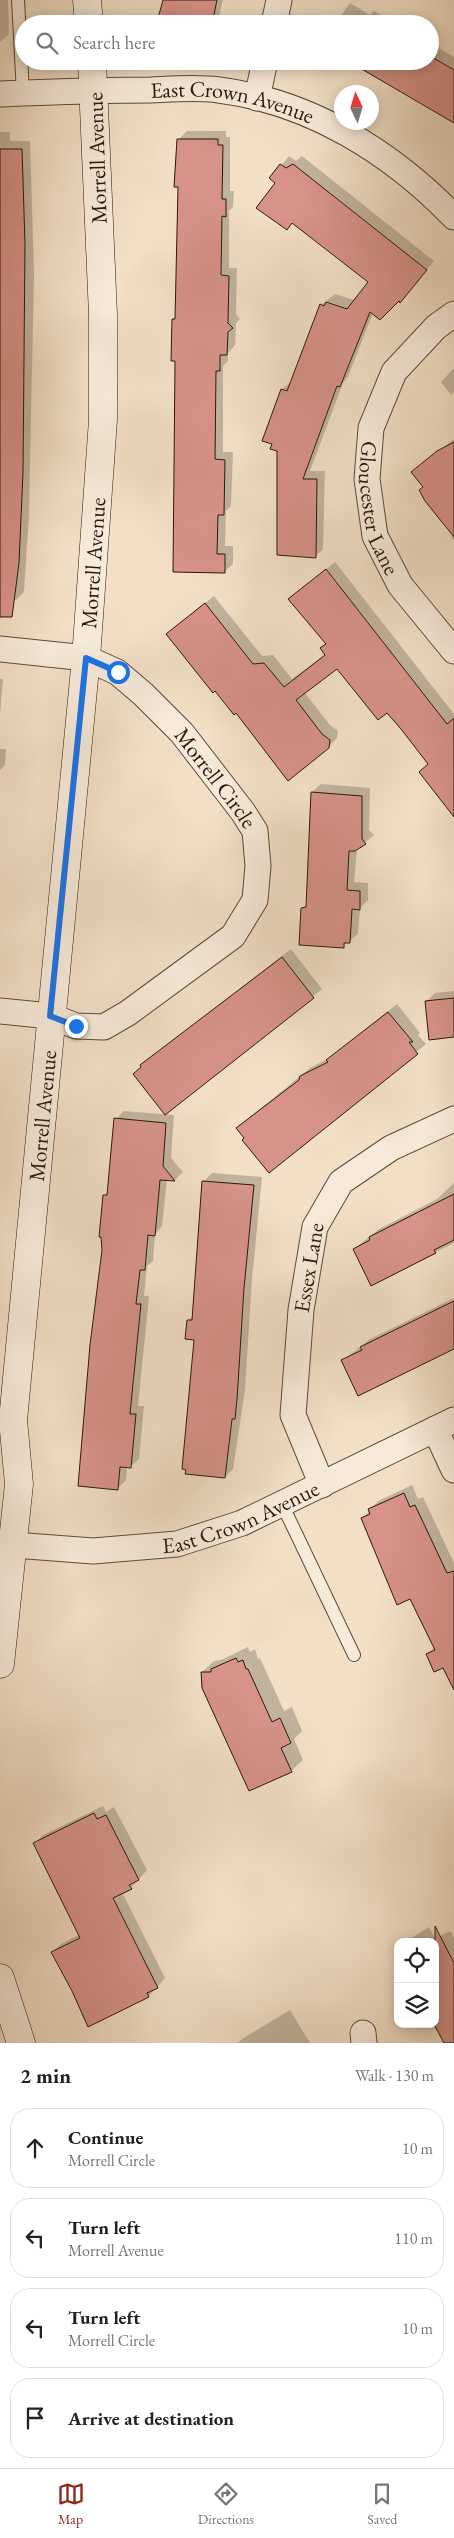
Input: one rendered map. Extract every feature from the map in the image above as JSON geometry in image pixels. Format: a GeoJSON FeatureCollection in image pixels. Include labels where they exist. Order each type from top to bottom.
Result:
{"type":"FeatureCollection","features":[{"type":"Feature","properties":{"kind":"street"},"geometry":{"type":"LineString","coordinates":[[87,0],[88,15]]}},
{"type":"Feature","properties":{"kind":"street"},"geometry":{"type":"LineString","coordinates":[[276,15],[279,0]]}},
{"type":"Feature","properties":{"kind":"street","name":"Morrell Avenue"},"geometry":{"type":"LineString","coordinates":[[0,1664],[6,1545],[19,1484],[13,1420],[50,1016],[86,658],[103,420],[103,315],[93,70]]}},
{"type":"Feature","properties":{"kind":"street"},"geometry":{"type":"LineString","coordinates":[[257,98],[263,70]]}},
{"type":"Feature","properties":{"kind":"street","name":"East Crown Avenue"},"geometry":{"type":"LineString","coordinates":[[11,93],[95,90],[218,90],[257,98],[306,113],[346,132],[385,156],[424,186],[454,217]]}},
{"type":"Feature","properties":{"kind":"street","name":"Gloucester Lane"},"geometry":{"type":"LineString","coordinates":[[454,314],[436,327],[394,372],[371,428],[368,479],[375,536],[400,585],[454,651]]}},
{"type":"Feature","properties":{"kind":"street","name":"Morrell Circle"},"geometry":{"type":"LineString","coordinates":[[0,649],[86,658],[118,672],[182,733],[243,812],[255,831],[258,866],[255,900],[233,936],[128,1013],[104,1027],[76,1026],[50,1016],[0,1011]]}},
{"type":"Feature","properties":{"kind":"street","name":"Essex Lane"},"geometry":{"type":"LineString","coordinates":[[322,1485],[293,1414],[301,1310],[315,1227],[341,1182],[391,1148],[454,1119]]}},
{"type":"Feature","properties":{"kind":"street","name":"Morrell Avenue"},"geometry":{"type":"LineString","coordinates":[[0,1457],[13,1420]]}},
{"type":"Feature","properties":{"kind":"street","name":"East Crown Avenue"},"geometry":{"type":"LineString","coordinates":[[6,1545],[93,1551],[177,1544],[242,1523],[444,1425]]}},
{"type":"Feature","properties":{"kind":"street"},"geometry":{"type":"LineString","coordinates":[[444,1425],[454,1470]]}},
{"type":"Feature","properties":{"kind":"street"},"geometry":{"type":"LineString","coordinates":[[0,1978],[21,2043]]}},
{"type":"Feature","properties":{"kind":"lane"},"geometry":{"type":"LineString","coordinates":[[17,15],[18,0]]}},
{"type":"Feature","properties":{"kind":"lane"},"geometry":{"type":"LineString","coordinates":[[11,93],[15,40]]}},
{"type":"Feature","properties":{"kind":"lane"},"geometry":{"type":"LineString","coordinates":[[282,1504],[354,1656]]}},
{"type":"Feature","properties":{"kind":"building"},"geometry":{"type":"Polygon","coordinates":[[[163,0],[217,0],[214,15],[159,15],[163,0]]]}},
{"type":"Feature","properties":{"kind":"building"},"geometry":{"type":"Polygon","coordinates":[[[439,61],[454,70],[454,123],[363,70],[439,70],[439,61]]]}},
{"type":"Feature","properties":{"kind":"building"},"geometry":{"type":"Polygon","coordinates":[[[177,139],[218,139],[218,145],[223,145],[222,199],[226,199],[226,217],[222,216],[221,275],[229,276],[228,323],[233,328],[228,332],[227,355],[220,355],[220,371],[216,371],[215,459],[225,460],[224,515],[218,515],[217,554],[225,554],[225,573],[173,572],[175,361],[171,361],[172,319],[175,319],[178,187],[174,187],[177,139]]]}},
{"type":"Feature","properties":{"kind":"building"},"geometry":{"type":"Polygon","coordinates":[[[0,149],[22,149],[25,244],[23,472],[19,563],[12,617],[0,617],[0,149]]]}},
{"type":"Feature","properties":{"kind":"building"},"geometry":{"type":"Polygon","coordinates":[[[280,164],[286,168],[293,164],[427,270],[400,303],[399,301],[380,320],[370,312],[340,387],[337,386],[303,479],[317,479],[316,558],[277,555],[277,451],[270,449],[272,444],[262,441],[281,389],[287,391],[320,304],[324,306],[326,302],[347,309],[368,282],[292,223],[287,230],[256,208],[275,183],[269,178],[280,164]]]}},
{"type":"Feature","properties":{"kind":"building"},"geometry":{"type":"Polygon","coordinates":[[[454,442],[454,537],[425,501],[419,490],[423,487],[411,472],[437,451],[454,442]]]}},
{"type":"Feature","properties":{"kind":"building"},"geometry":{"type":"Polygon","coordinates":[[[326,569],[447,724],[454,718],[454,817],[419,772],[428,764],[401,729],[387,713],[378,720],[337,669],[296,700],[322,734],[330,740],[329,748],[288,781],[236,713],[234,715],[215,691],[213,693],[166,634],[205,603],[253,664],[264,663],[284,687],[325,655],[320,648],[326,644],[288,599],[326,569]]]}},
{"type":"Feature","properties":{"kind":"building"},"geometry":{"type":"Polygon","coordinates":[[[311,792],[362,796],[362,839],[366,844],[355,851],[349,851],[347,890],[360,891],[360,910],[352,909],[350,943],[344,943],[344,948],[299,945],[301,908],[306,907],[311,792]]]}},
{"type":"Feature","properties":{"kind":"building"},"geometry":{"type":"Polygon","coordinates":[[[282,957],[314,998],[165,1115],[133,1074],[141,1067],[140,1065],[282,957]]]}},
{"type":"Feature","properties":{"kind":"building"},"geometry":{"type":"Polygon","coordinates":[[[454,998],[454,1037],[429,1040],[425,1001],[454,998]]]}},
{"type":"Feature","properties":{"kind":"building"},"geometry":{"type":"Polygon","coordinates":[[[388,1012],[413,1042],[409,1042],[418,1054],[269,1173],[242,1140],[244,1138],[236,1128],[299,1080],[300,1076],[328,1062],[326,1060],[388,1012]]]}},
{"type":"Feature","properties":{"kind":"building"},"geometry":{"type":"Polygon","coordinates":[[[114,1118],[166,1123],[163,1166],[175,1181],[160,1180],[155,1236],[148,1235],[145,1270],[140,1270],[136,1304],[141,1304],[130,1414],[136,1414],[131,1468],[120,1467],[118,1490],[78,1486],[90,1345],[102,1250],[101,1237],[99,1237],[103,1195],[107,1195],[114,1118]]]}},
{"type":"Feature","properties":{"kind":"building"},"geometry":{"type":"Polygon","coordinates":[[[202,1181],[254,1185],[244,1288],[237,1400],[235,1419],[232,1419],[225,1478],[185,1474],[186,1470],[182,1469],[194,1340],[185,1339],[187,1320],[192,1320],[202,1181]]]}},
{"type":"Feature","properties":{"kind":"building"},"geometry":{"type":"Polygon","coordinates":[[[454,1194],[454,1240],[434,1250],[436,1253],[371,1286],[353,1249],[370,1240],[369,1237],[454,1194]]]}},
{"type":"Feature","properties":{"kind":"building"},"geometry":{"type":"Polygon","coordinates":[[[454,1301],[454,1349],[358,1396],[341,1360],[362,1350],[360,1347],[454,1301]]]}},
{"type":"Feature","properties":{"kind":"building"},"geometry":{"type":"Polygon","coordinates":[[[404,1493],[410,1507],[415,1505],[447,1573],[454,1571],[454,1690],[443,1668],[434,1672],[426,1654],[435,1650],[410,1599],[397,1605],[361,1518],[370,1514],[368,1509],[404,1493]]]}},
{"type":"Feature","properties":{"kind":"building"},"geometry":{"type":"Polygon","coordinates":[[[236,1658],[238,1662],[243,1660],[272,1722],[280,1718],[291,1743],[281,1748],[292,1772],[249,1791],[202,1688],[201,1672],[211,1672],[211,1669],[236,1658]]]}},
{"type":"Feature","properties":{"kind":"building"},"geometry":{"type":"Polygon","coordinates":[[[94,1813],[97,1819],[106,1815],[139,1880],[129,1885],[132,1889],[113,1898],[158,1988],[147,1993],[149,1997],[88,2027],[72,1991],[51,1952],[80,1938],[33,1843],[94,1813]]]}},
{"type":"Feature","properties":{"kind":"building"},"geometry":{"type":"Polygon","coordinates":[[[435,1926],[454,1963],[454,2043],[444,2043],[436,2028],[439,2028],[439,1938],[435,1938],[435,1926]]]}},
{"type":"Feature","properties":{"kind":"route"},"geometry":{"type":"LineString","coordinates":[[76,1026],[50,1016],[86,658],[118,672]]}}]}
